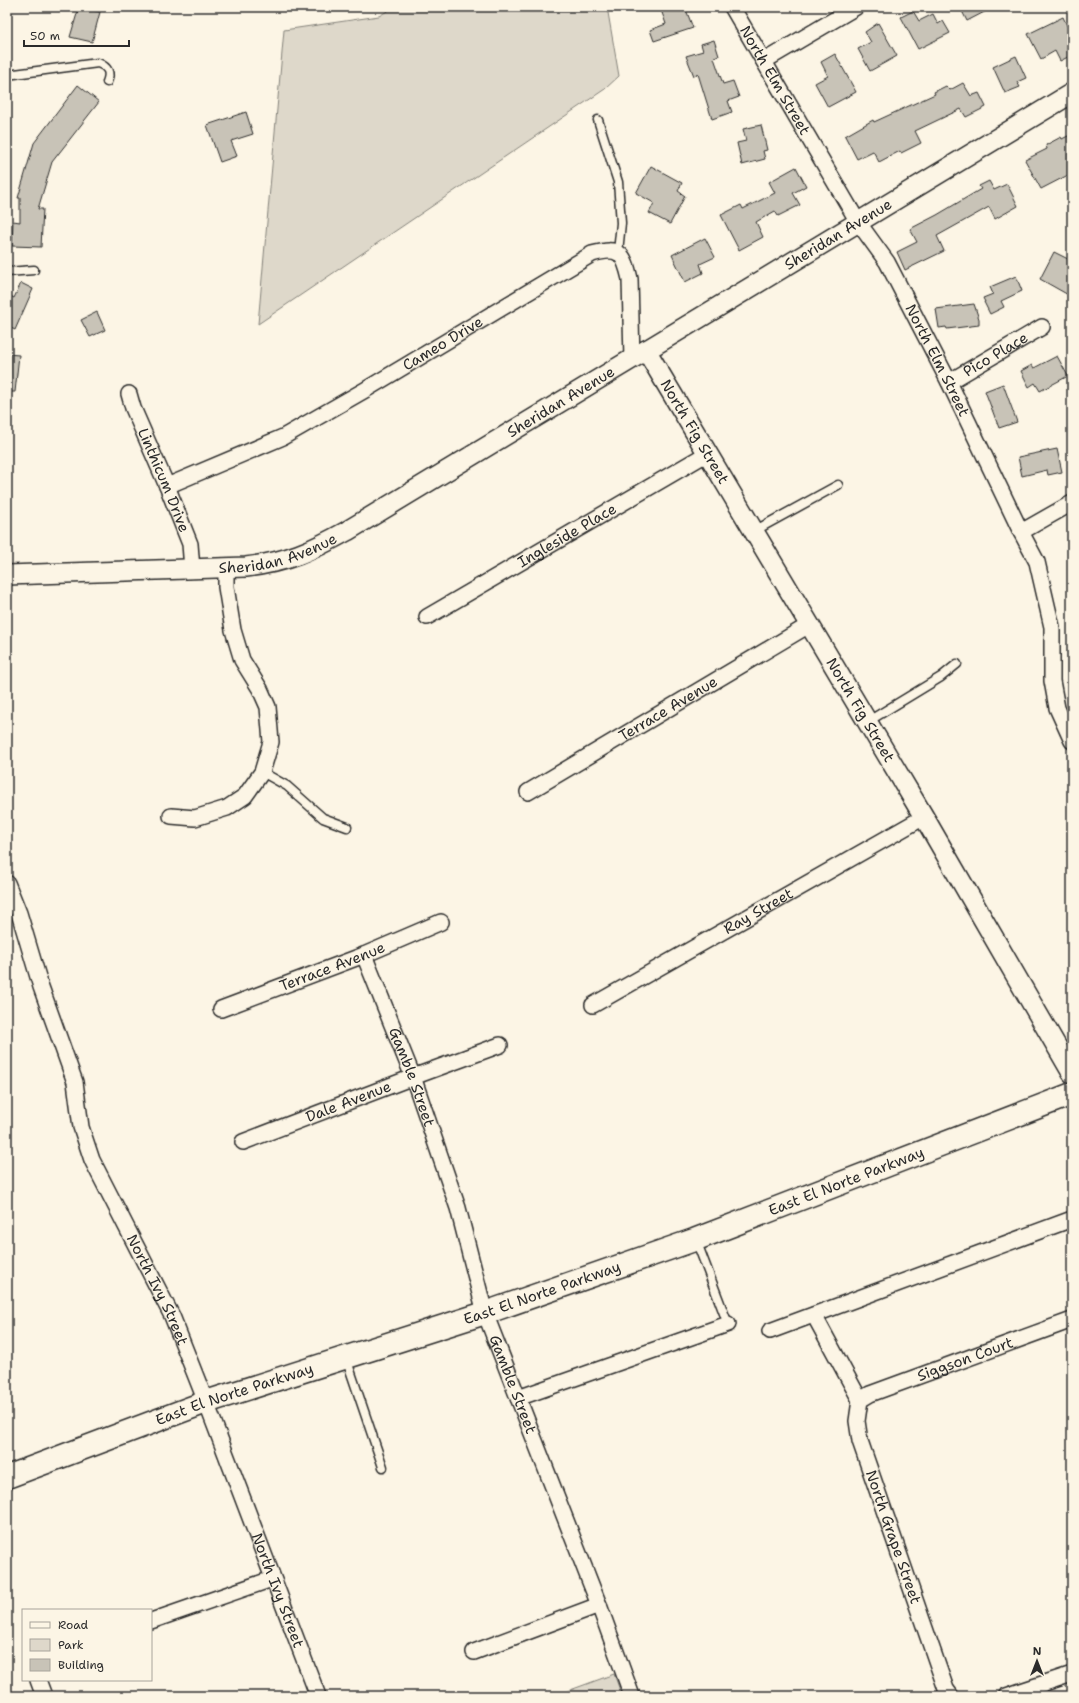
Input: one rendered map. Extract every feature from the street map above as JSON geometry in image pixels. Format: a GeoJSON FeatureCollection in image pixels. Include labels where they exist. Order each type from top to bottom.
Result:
{"type":"FeatureCollection","features":[{"type":"Feature","properties":{"kind":"main road","name":"East El Norte Parkway"},"geometry":{"type":"LineString","coordinates":[[7,1476],[206,1402],[486,1313],[696,1239],[1072,1094]]}},
{"type":"Feature","properties":{"kind":"street","name":"North Elm Street"},"geometry":{"type":"LineString","coordinates":[[732,7],[858,222],[886,262],[949,382],[1037,562],[1052,627],[1052,681],[1057,708],[1072,741]]}},
{"type":"Feature","properties":{"kind":"street"},"geometry":{"type":"LineString","coordinates":[[764,62],[856,7]]}},
{"type":"Feature","properties":{"kind":"street","name":"Sheridan Avenue"},"geometry":{"type":"LineString","coordinates":[[7,575],[226,568],[277,562],[307,552],[347,531],[1072,93]]}},
{"type":"Feature","properties":{"kind":"street","name":"Cameo Drive"},"geometry":{"type":"LineString","coordinates":[[168,486],[283,437],[365,390],[592,254],[604,251],[618,252]]}},
{"type":"Feature","properties":{"kind":"street"},"geometry":{"type":"LineString","coordinates":[[618,252],[624,258],[630,279],[639,355]]}},
{"type":"Feature","properties":{"kind":"street","name":"Pico Place"},"geometry":{"type":"LineString","coordinates":[[949,382],[1042,327]]}},
{"type":"Feature","properties":{"kind":"street","name":"North Fig Street"},"geometry":{"type":"LineString","coordinates":[[639,355],[708,453],[924,817],[1072,1072]]}},
{"type":"Feature","properties":{"kind":"street","name":"Linthicum Drive"},"geometry":{"type":"LineString","coordinates":[[129,394],[133,408],[168,486],[190,544],[192,569]]}},
{"type":"Feature","properties":{"kind":"street","name":"Ingleside Place"},"geometry":{"type":"LineString","coordinates":[[427,617],[708,453]]}},
{"type":"Feature","properties":{"kind":"street"},"geometry":{"type":"LineString","coordinates":[[1021,532],[1072,503]]}},
{"type":"Feature","properties":{"kind":"street"},"geometry":{"type":"LineString","coordinates":[[171,816],[195,818],[228,808],[245,796],[262,772],[271,742],[268,707],[260,689],[242,660],[233,630],[226,587],[226,568]]}},
{"type":"Feature","properties":{"kind":"street","name":"Terrace Avenue"},"geometry":{"type":"LineString","coordinates":[[528,792],[809,625]]}},
{"type":"Feature","properties":{"kind":"street","name":"Ray Street"},"geometry":{"type":"LineString","coordinates":[[593,1005],[924,817]]}},
{"type":"Feature","properties":{"kind":"street","name":"North Ivy Street"},"geometry":{"type":"LineString","coordinates":[[7,883],[13,915],[75,1082],[81,1127],[92,1160],[172,1316],[318,1696]]}},
{"type":"Feature","properties":{"kind":"street","name":"Terrace Avenue"},"geometry":{"type":"LineString","coordinates":[[221,1009],[364,956],[442,922]]}},
{"type":"Feature","properties":{"kind":"street","name":"Gamble Street"},"geometry":{"type":"LineString","coordinates":[[364,956],[413,1077],[458,1208],[486,1313],[599,1605],[632,1696]]}},
{"type":"Feature","properties":{"kind":"street","name":"Dale Avenue"},"geometry":{"type":"LineString","coordinates":[[244,1142],[500,1045]]}},
{"type":"Feature","properties":{"kind":"street"},"geometry":{"type":"LineString","coordinates":[[770,1331],[1072,1219]]}},
{"type":"Feature","properties":{"kind":"street"},"geometry":{"type":"LineString","coordinates":[[814,1315],[860,1400]]}},
{"type":"Feature","properties":{"kind":"street","name":"Siggson Court"},"geometry":{"type":"LineString","coordinates":[[860,1400],[870,1394],[1072,1320]]}},
{"type":"Feature","properties":{"kind":"street"},"geometry":{"type":"LineString","coordinates":[[518,1398],[728,1324]]}},
{"type":"Feature","properties":{"kind":"street","name":"North Grape Street"},"geometry":{"type":"LineString","coordinates":[[860,1400],[857,1421],[860,1441],[946,1689],[951,1696]]}},
{"type":"Feature","properties":{"kind":"street"},"geometry":{"type":"LineString","coordinates":[[152,1621],[272,1579]]}},
{"type":"Feature","properties":{"kind":"street"},"geometry":{"type":"LineString","coordinates":[[474,1652],[599,1605]]}},
{"type":"Feature","properties":{"kind":"street"},"geometry":{"type":"LineString","coordinates":[[1006,1696],[1072,1674]]}},
{"type":"Feature","properties":{"kind":"street"},"geometry":{"type":"LineString","coordinates":[[38,1681],[44,1696]]}},
{"type":"Feature","properties":{"kind":"lane"},"geometry":{"type":"LineString","coordinates":[[7,75],[98,63],[104,65],[108,70],[110,75],[107,82]]}},
{"type":"Feature","properties":{"kind":"lane"},"geometry":{"type":"LineString","coordinates":[[598,120],[618,182],[620,223],[618,252]]}},
{"type":"Feature","properties":{"kind":"lane"},"geometry":{"type":"LineString","coordinates":[[7,272],[34,270]]}},
{"type":"Feature","properties":{"kind":"lane"},"geometry":{"type":"LineString","coordinates":[[754,531],[838,486]]}},
{"type":"Feature","properties":{"kind":"lane"},"geometry":{"type":"LineString","coordinates":[[867,722],[941,677],[957,664]]}},
{"type":"Feature","properties":{"kind":"lane"},"geometry":{"type":"LineString","coordinates":[[262,772],[287,786],[323,818],[347,827]]}},
{"type":"Feature","properties":{"kind":"lane"},"geometry":{"type":"LineString","coordinates":[[696,1239],[728,1324]]}},
{"type":"Feature","properties":{"kind":"lane"},"geometry":{"type":"LineString","coordinates":[[346,1357],[383,1467]]}},
{"type":"Feature","properties":{"kind":"green space"},"geometry":{"type":"Polygon","coordinates":[[[394,7],[607,7],[619,76],[605,89],[258,324],[284,30],[379,16],[394,7]]]}},
{"type":"Feature","properties":{"kind":"green space"},"geometry":{"type":"Polygon","coordinates":[[[614,1674],[622,1696],[554,1696],[614,1674]]]}},
{"type":"Feature","properties":{"kind":"building"},"geometry":{"type":"Polygon","coordinates":[[[79,7],[100,12],[92,42],[70,37],[79,7]]]}},
{"type":"Feature","properties":{"kind":"building"},"geometry":{"type":"Polygon","coordinates":[[[660,7],[685,7],[693,28],[654,41],[650,30],[666,24],[660,7]]]}},
{"type":"Feature","properties":{"kind":"building"},"geometry":{"type":"Polygon","coordinates":[[[960,7],[994,7],[967,21],[960,7]]]}},
{"type":"Feature","properties":{"kind":"building"},"geometry":{"type":"Polygon","coordinates":[[[913,11],[919,21],[933,14],[938,24],[943,21],[950,33],[918,49],[901,17],[913,11]]]}},
{"type":"Feature","properties":{"kind":"building"},"geometry":{"type":"Polygon","coordinates":[[[1063,17],[1072,36],[1072,55],[1060,61],[1055,51],[1041,59],[1028,34],[1063,17]]]}},
{"type":"Feature","properties":{"kind":"building"},"geometry":{"type":"Polygon","coordinates":[[[878,23],[897,56],[870,71],[858,49],[871,42],[865,32],[878,23]]]}},
{"type":"Feature","properties":{"kind":"building"},"geometry":{"type":"Polygon","coordinates":[[[714,40],[719,56],[714,58],[723,84],[733,81],[739,97],[728,101],[732,112],[712,119],[698,74],[694,76],[686,56],[703,51],[701,44],[714,40]]]}},
{"type":"Feature","properties":{"kind":"building"},"geometry":{"type":"Polygon","coordinates":[[[835,54],[856,92],[828,107],[815,83],[828,76],[821,62],[835,54]]]}},
{"type":"Feature","properties":{"kind":"building"},"geometry":{"type":"Polygon","coordinates":[[[1016,56],[1026,78],[1017,82],[1020,87],[1005,93],[993,67],[1016,56]]]}},
{"type":"Feature","properties":{"kind":"building"},"geometry":{"type":"Polygon","coordinates":[[[963,83],[971,96],[979,93],[986,107],[966,117],[961,109],[915,131],[921,143],[901,153],[900,151],[879,162],[873,151],[857,159],[845,136],[873,120],[874,122],[935,94],[934,92],[946,86],[950,90],[963,83]]]}},
{"type":"Feature","properties":{"kind":"building"},"geometry":{"type":"Polygon","coordinates":[[[78,85],[99,102],[52,162],[38,209],[43,209],[41,247],[12,246],[13,221],[20,222],[20,198],[18,198],[34,143],[78,85]]]}},
{"type":"Feature","properties":{"kind":"building"},"geometry":{"type":"Polygon","coordinates":[[[246,112],[253,134],[231,141],[237,156],[220,162],[207,125],[246,112]]]}},
{"type":"Feature","properties":{"kind":"building"},"geometry":{"type":"Polygon","coordinates":[[[761,125],[767,150],[763,151],[765,159],[742,165],[737,143],[746,141],[743,129],[761,125]]]}},
{"type":"Feature","properties":{"kind":"building"},"geometry":{"type":"Polygon","coordinates":[[[1072,134],[1072,173],[1041,189],[1025,160],[1047,149],[1046,145],[1061,137],[1062,139],[1072,134]]]}},
{"type":"Feature","properties":{"kind":"building"},"geometry":{"type":"Polygon","coordinates":[[[651,166],[682,183],[678,191],[685,196],[670,224],[649,213],[654,203],[636,193],[651,166]]]}},
{"type":"Feature","properties":{"kind":"building"},"geometry":{"type":"Polygon","coordinates":[[[796,167],[806,186],[793,193],[800,205],[778,216],[775,211],[756,222],[763,237],[739,250],[721,215],[741,205],[743,209],[775,193],[769,182],[796,167]]]}},
{"type":"Feature","properties":{"kind":"building"},"geometry":{"type":"Polygon","coordinates":[[[989,181],[994,190],[1007,184],[1018,206],[995,219],[989,207],[937,236],[944,251],[905,270],[897,252],[917,242],[910,229],[981,189],[979,186],[989,181]]]}},
{"type":"Feature","properties":{"kind":"building"},"geometry":{"type":"Polygon","coordinates":[[[705,238],[715,257],[700,264],[703,273],[685,282],[672,255],[705,238]]]}},
{"type":"Feature","properties":{"kind":"building"},"geometry":{"type":"Polygon","coordinates":[[[1054,252],[1072,261],[1072,297],[1040,279],[1054,252]]]}},
{"type":"Feature","properties":{"kind":"building"},"geometry":{"type":"Polygon","coordinates":[[[1016,276],[1022,291],[1001,301],[1004,307],[990,314],[983,298],[993,294],[990,287],[1016,276]]]}},
{"type":"Feature","properties":{"kind":"building"},"geometry":{"type":"Polygon","coordinates":[[[21,283],[33,289],[15,330],[7,326],[7,294],[14,298],[21,283]]]}},
{"type":"Feature","properties":{"kind":"building"},"geometry":{"type":"Polygon","coordinates":[[[974,304],[979,319],[979,325],[947,329],[946,327],[939,328],[936,309],[974,304]]]}},
{"type":"Feature","properties":{"kind":"building"},"geometry":{"type":"Polygon","coordinates":[[[97,312],[105,330],[90,337],[81,320],[97,312]]]}},
{"type":"Feature","properties":{"kind":"building"},"geometry":{"type":"Polygon","coordinates":[[[7,354],[19,355],[15,392],[7,392],[7,354]]]}},
{"type":"Feature","properties":{"kind":"building"},"geometry":{"type":"Polygon","coordinates":[[[1057,356],[1068,376],[1040,391],[1035,383],[1029,387],[1021,371],[1032,365],[1034,368],[1057,356]]]}},
{"type":"Feature","properties":{"kind":"building"},"geometry":{"type":"Polygon","coordinates":[[[1003,384],[1017,422],[999,428],[985,391],[1003,384]]]}},
{"type":"Feature","properties":{"kind":"building"},"geometry":{"type":"Polygon","coordinates":[[[1057,449],[1062,472],[1048,475],[1047,470],[1022,476],[1018,457],[1057,449]]]}}]}
